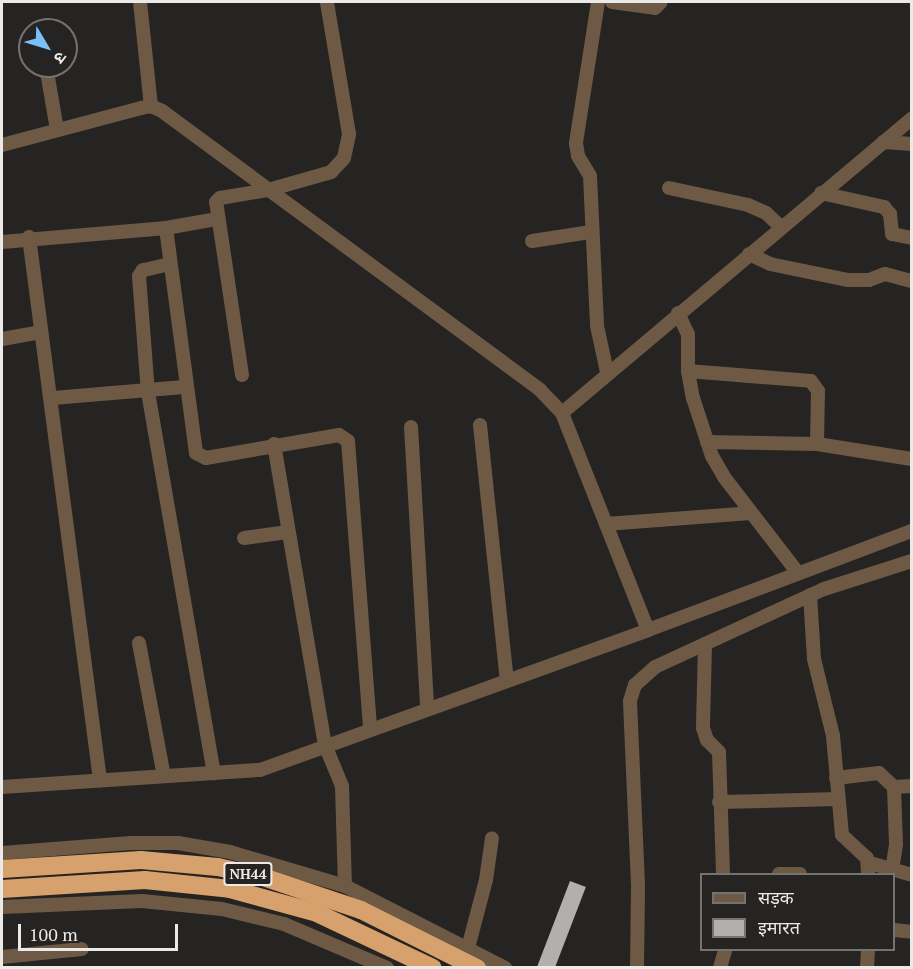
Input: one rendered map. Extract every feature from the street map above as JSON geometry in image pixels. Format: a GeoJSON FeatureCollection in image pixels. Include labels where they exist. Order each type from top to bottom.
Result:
{"type":"FeatureCollection","features":[{"type":"Feature","properties":{"kind":"highway","name":"NH44"},"geometry":{"type":"LineString","coordinates":[[2,869],[141,860],[218,867],[263,877],[361,910],[477,968]]}},
{"type":"Feature","properties":{"kind":"highway","name":"NH44"},"geometry":{"type":"LineString","coordinates":[[2,889],[145,880],[230,889],[316,913],[434,968]]}},
{"type":"Feature","properties":{"kind":"street"},"geometry":{"type":"LineString","coordinates":[[140,2],[151,106],[540,390],[562,413],[648,630]]}},
{"type":"Feature","properties":{"kind":"street"},"geometry":{"type":"LineString","coordinates":[[242,375],[222,226],[217,219],[217,199],[268,190],[331,172],[347,150],[349,134],[327,2]]}},
{"type":"Feature","properties":{"kind":"street"},"geometry":{"type":"LineString","coordinates":[[598,2],[576,143],[578,156],[590,176],[597,326],[607,372]]}},
{"type":"Feature","properties":{"kind":"street"},"geometry":{"type":"LineString","coordinates":[[612,2],[655,8],[661,2]]}},
{"type":"Feature","properties":{"kind":"street"},"geometry":{"type":"LineString","coordinates":[[48,78],[57,130]]}},
{"type":"Feature","properties":{"kind":"street"},"geometry":{"type":"LineString","coordinates":[[2,145],[151,106]]}},
{"type":"Feature","properties":{"kind":"street"},"geometry":{"type":"LineString","coordinates":[[562,413],[607,372],[912,118]]}},
{"type":"Feature","properties":{"kind":"street"},"geometry":{"type":"LineString","coordinates":[[883,142],[912,144]]}},
{"type":"Feature","properties":{"kind":"street"},"geometry":{"type":"LineString","coordinates":[[669,188],[748,205],[766,213],[781,227]]}},
{"type":"Feature","properties":{"kind":"street"},"geometry":{"type":"LineString","coordinates":[[821,193],[884,207],[890,214],[892,234],[912,238]]}},
{"type":"Feature","properties":{"kind":"street"},"geometry":{"type":"LineString","coordinates":[[2,242],[29,237],[165,228],[217,219]]}},
{"type":"Feature","properties":{"kind":"street"},"geometry":{"type":"LineString","coordinates":[[165,228],[193,447],[200,457],[339,435],[348,441],[370,728]]}},
{"type":"Feature","properties":{"kind":"street"},"geometry":{"type":"LineString","coordinates":[[532,241],[591,232]]}},
{"type":"Feature","properties":{"kind":"street"},"geometry":{"type":"LineString","coordinates":[[29,237],[40,332],[53,398],[100,780]]}},
{"type":"Feature","properties":{"kind":"street"},"geometry":{"type":"LineString","coordinates":[[749,254],[770,264],[848,280],[870,280],[885,274],[912,281]]}},
{"type":"Feature","properties":{"kind":"street"},"geometry":{"type":"LineString","coordinates":[[170,264],[143,270],[139,276],[148,392],[214,773]]}},
{"type":"Feature","properties":{"kind":"street"},"geometry":{"type":"LineString","coordinates":[[678,313],[688,334],[688,372],[707,442],[724,477],[798,573]]}},
{"type":"Feature","properties":{"kind":"street"},"geometry":{"type":"LineString","coordinates":[[2,339],[40,332]]}},
{"type":"Feature","properties":{"kind":"street"},"geometry":{"type":"LineString","coordinates":[[688,372],[811,381],[818,391],[817,444]]}},
{"type":"Feature","properties":{"kind":"street"},"geometry":{"type":"LineString","coordinates":[[53,398],[148,392],[184,387]]}},
{"type":"Feature","properties":{"kind":"street"},"geometry":{"type":"LineString","coordinates":[[480,425],[507,680]]}},
{"type":"Feature","properties":{"kind":"street"},"geometry":{"type":"LineString","coordinates":[[411,427],[428,708]]}},
{"type":"Feature","properties":{"kind":"street"},"geometry":{"type":"LineString","coordinates":[[707,442],[817,444],[912,459]]}},
{"type":"Feature","properties":{"kind":"street"},"geometry":{"type":"LineString","coordinates":[[274,444],[287,532],[327,748],[335,765],[344,804],[345,886]]}},
{"type":"Feature","properties":{"kind":"street"},"geometry":{"type":"LineString","coordinates":[[606,524],[751,513]]}},
{"type":"Feature","properties":{"kind":"street"},"geometry":{"type":"LineString","coordinates":[[2,787],[260,770],[327,748],[370,728],[648,630],[912,531]]}},
{"type":"Feature","properties":{"kind":"street"},"geometry":{"type":"LineString","coordinates":[[244,538],[287,532]]}},
{"type":"Feature","properties":{"kind":"street"},"geometry":{"type":"LineString","coordinates":[[637,968],[638,885],[630,701],[635,685],[642,676],[810,595],[912,561]]}},
{"type":"Feature","properties":{"kind":"street"},"geometry":{"type":"LineString","coordinates":[[810,595],[814,659],[827,705],[843,835],[869,869],[892,870],[912,875]]}},
{"type":"Feature","properties":{"kind":"street"},"geometry":{"type":"LineString","coordinates":[[139,643],[164,776]]}},
{"type":"Feature","properties":{"kind":"street"},"geometry":{"type":"LineString","coordinates":[[705,644],[703,728],[706,740],[718,752],[723,873]]}},
{"type":"Feature","properties":{"kind":"street"},"geometry":{"type":"LineString","coordinates":[[836,778],[879,773],[894,787],[896,833],[892,870]]}},
{"type":"Feature","properties":{"kind":"street"},"geometry":{"type":"LineString","coordinates":[[894,787],[912,786]]}},
{"type":"Feature","properties":{"kind":"street"},"geometry":{"type":"LineString","coordinates":[[719,802],[838,799]]}},
{"type":"Feature","properties":{"kind":"street"},"geometry":{"type":"LineString","coordinates":[[468,948],[486,880],[492,838]]}},
{"type":"Feature","properties":{"kind":"street"},"geometry":{"type":"LineString","coordinates":[[2,853],[87,844],[178,843],[284,865],[345,886],[505,968]]}},
{"type":"Feature","properties":{"kind":"street"},"geometry":{"type":"LineString","coordinates":[[2,907],[111,901],[178,902],[222,909],[293,927],[387,968]]}},
{"type":"Feature","properties":{"kind":"street"},"geometry":{"type":"LineString","coordinates":[[895,930],[912,932]]}},
{"type":"Feature","properties":{"kind":"street"},"geometry":{"type":"LineString","coordinates":[[2,957],[82,949]]}},
{"type":"Feature","properties":{"kind":"street"},"geometry":{"type":"LineString","coordinates":[[720,968],[725,951]]}},
{"type":"Feature","properties":{"kind":"street"},"geometry":{"type":"LineString","coordinates":[[867,968],[868,951]]}},
{"type":"Feature","properties":{"kind":"building"},"geometry":{"type":"Polygon","coordinates":[[[570,881],[586,887],[555,968],[537,968],[570,881]]]}}]}
